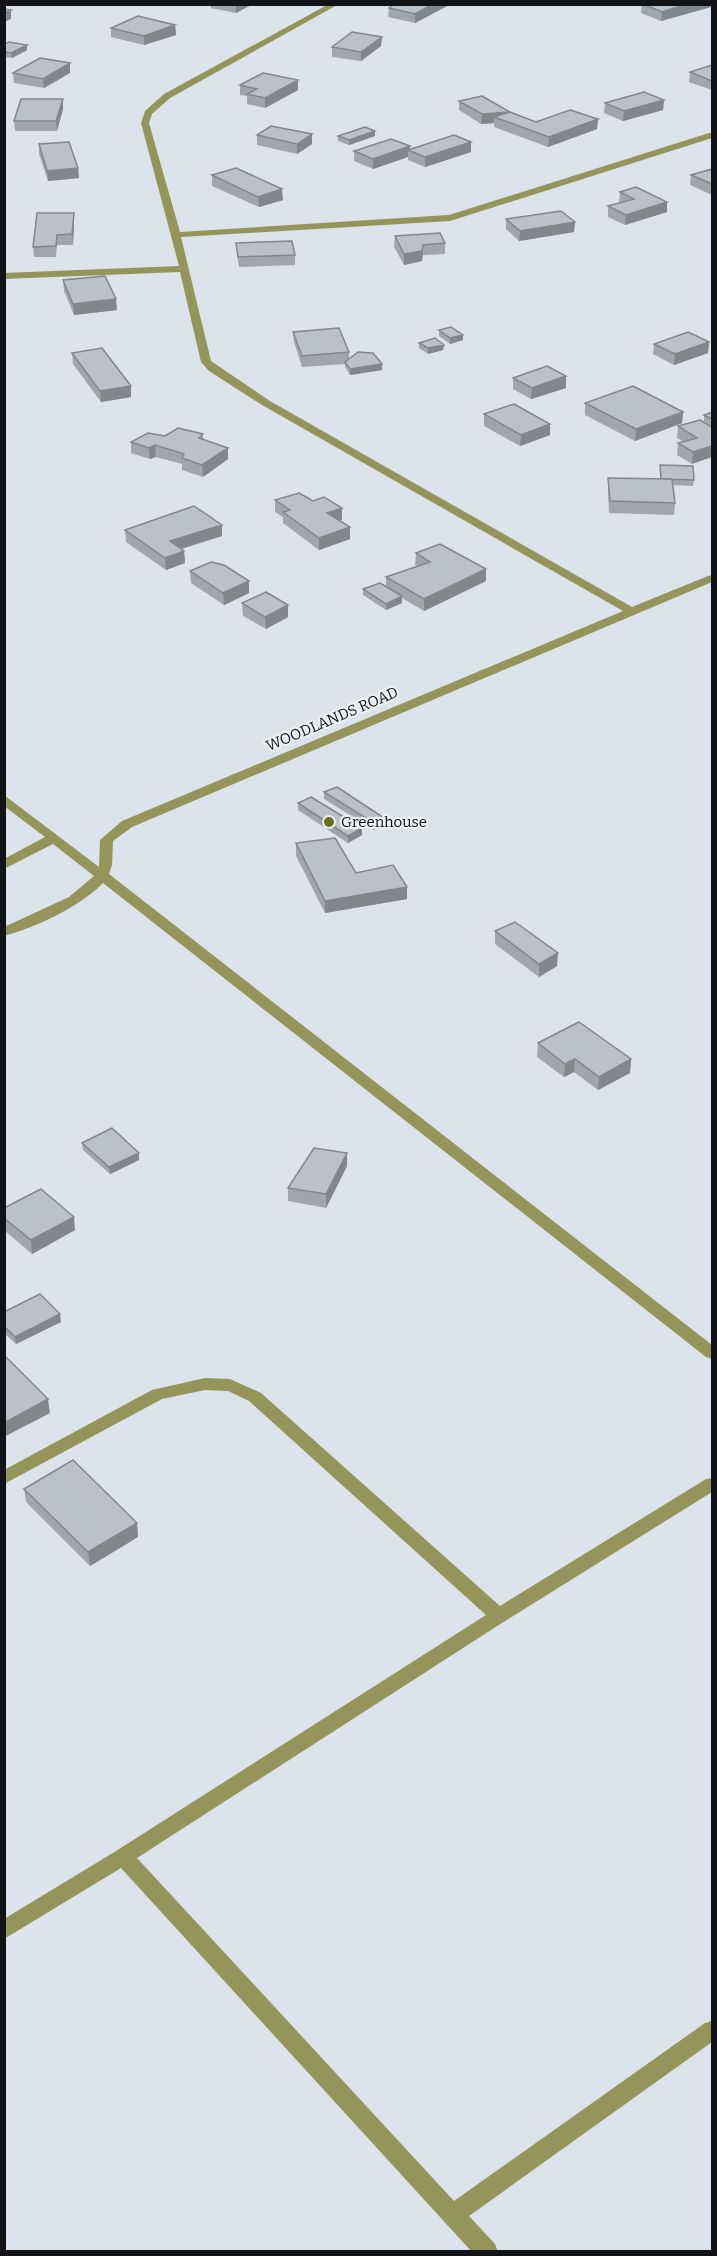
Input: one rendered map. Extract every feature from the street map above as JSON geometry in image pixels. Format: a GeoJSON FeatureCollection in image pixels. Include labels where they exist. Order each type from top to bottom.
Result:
{"type":"FeatureCollection","features":[{"type":"Feature","properties":{"kind":"street"},"geometry":{"type":"LineString","coordinates":[[336,4],[167,96],[148,113],[145,123],[176,236],[202,353],[213,369],[266,403],[632,612]]}},
{"type":"Feature","properties":{"kind":"street"},"geometry":{"type":"LineString","coordinates":[[176,236],[450,218],[712,135]]}},
{"type":"Feature","properties":{"kind":"street"},"geometry":{"type":"LineString","coordinates":[[4,276],[183,269]]}},
{"type":"Feature","properties":{"kind":"street","name":"WOODLANDS ROAD"},"geometry":{"type":"LineString","coordinates":[[101,876],[105,867],[104,850],[107,840],[127,824],[712,578]]}},
{"type":"Feature","properties":{"kind":"street"},"geometry":{"type":"LineString","coordinates":[[4,799],[712,1353]]}},
{"type":"Feature","properties":{"kind":"street"},"geometry":{"type":"LineString","coordinates":[[4,865],[53,838]]}},
{"type":"Feature","properties":{"kind":"street"},"geometry":{"type":"LineString","coordinates":[[4,932],[66,903],[86,890],[101,876]]}},
{"type":"Feature","properties":{"kind":"street"},"geometry":{"type":"LineString","coordinates":[[4,1478],[158,1394],[205,1384],[230,1385],[255,1397],[499,1616]]}},
{"type":"Feature","properties":{"kind":"street"},"geometry":{"type":"LineString","coordinates":[[4,1930],[123,1857],[499,1616],[712,1484]]}},
{"type":"Feature","properties":{"kind":"street"},"geometry":{"type":"LineString","coordinates":[[123,1857],[487,2252]]}},
{"type":"Feature","properties":{"kind":"street"},"geometry":{"type":"LineString","coordinates":[[454,2214],[712,2030]]}},
{"type":"Feature","properties":{"kind":"building"},"geometry":{"type":"Polygon","coordinates":[[[395,4],[433,4],[415,14],[389,8],[395,4]]]}},
{"type":"Feature","properties":{"kind":"building"},"geometry":{"type":"Polygon","coordinates":[[[643,4],[687,4],[662,12],[643,4]]]}},
{"type":"Feature","properties":{"kind":"building"},"geometry":{"type":"Polygon","coordinates":[[[138,16],[175,25],[144,36],[111,28],[138,16]]]}},
{"type":"Feature","properties":{"kind":"building"},"geometry":{"type":"Polygon","coordinates":[[[352,32],[382,37],[361,52],[332,47],[352,32]]]}},
{"type":"Feature","properties":{"kind":"building"},"geometry":{"type":"Polygon","coordinates":[[[9,42],[27,45],[11,53],[4,52],[4,44],[9,42]]]}},
{"type":"Feature","properties":{"kind":"building"},"geometry":{"type":"Polygon","coordinates":[[[40,58],[70,63],[43,79],[13,73],[40,58]]]}},
{"type":"Feature","properties":{"kind":"building"},"geometry":{"type":"Polygon","coordinates":[[[712,65],[712,81],[690,72],[712,65]]]}},
{"type":"Feature","properties":{"kind":"building"},"geometry":{"type":"Polygon","coordinates":[[[263,73],[298,80],[265,98],[247,94],[257,89],[240,85],[263,73]]]}},
{"type":"Feature","properties":{"kind":"building"},"geometry":{"type":"Polygon","coordinates":[[[644,92],[664,100],[624,111],[605,103],[644,92]]]}},
{"type":"Feature","properties":{"kind":"building"},"geometry":{"type":"Polygon","coordinates":[[[482,96],[510,112],[482,114],[459,101],[482,96]]]}},
{"type":"Feature","properties":{"kind":"building"},"geometry":{"type":"Polygon","coordinates":[[[21,99],[63,99],[56,121],[14,121],[21,99]]]}},
{"type":"Feature","properties":{"kind":"building"},"geometry":{"type":"Polygon","coordinates":[[[570,110],[598,119],[549,137],[494,117],[510,112],[536,122],[570,110]]]}},
{"type":"Feature","properties":{"kind":"building"},"geometry":{"type":"Polygon","coordinates":[[[271,126],[312,134],[297,144],[257,135],[271,126]]]}},
{"type":"Feature","properties":{"kind":"building"},"geometry":{"type":"Polygon","coordinates":[[[365,127],[375,131],[349,140],[338,136],[365,127]]]}},
{"type":"Feature","properties":{"kind":"building"},"geometry":{"type":"Polygon","coordinates":[[[454,135],[471,142],[425,157],[408,150],[454,135]]]}},
{"type":"Feature","properties":{"kind":"building"},"geometry":{"type":"Polygon","coordinates":[[[391,139],[410,146],[373,159],[354,151],[391,139]]]}},
{"type":"Feature","properties":{"kind":"building"},"geometry":{"type":"Polygon","coordinates":[[[69,142],[78,168],[47,171],[39,144],[69,142]]]}},
{"type":"Feature","properties":{"kind":"building"},"geometry":{"type":"Polygon","coordinates":[[[236,168],[282,189],[258,197],[212,175],[236,168]]]}},
{"type":"Feature","properties":{"kind":"building"},"geometry":{"type":"Polygon","coordinates":[[[712,169],[712,184],[691,175],[712,169]]]}},
{"type":"Feature","properties":{"kind":"building"},"geometry":{"type":"Polygon","coordinates":[[[636,187],[667,202],[626,215],[608,206],[634,199],[620,192],[636,187]]]}},
{"type":"Feature","properties":{"kind":"building"},"geometry":{"type":"Polygon","coordinates":[[[561,211],[575,222],[520,231],[506,219],[561,211]]]}},
{"type":"Feature","properties":{"kind":"building"},"geometry":{"type":"Polygon","coordinates":[[[37,213],[74,213],[72,234],[57,235],[56,246],[33,247],[37,213]]]}},
{"type":"Feature","properties":{"kind":"building"},"geometry":{"type":"Polygon","coordinates":[[[440,233],[445,243],[423,245],[422,251],[404,254],[395,236],[440,233]]]}},
{"type":"Feature","properties":{"kind":"building"},"geometry":{"type":"Polygon","coordinates":[[[292,241],[295,255],[238,257],[236,243],[292,241]]]}},
{"type":"Feature","properties":{"kind":"building"},"geometry":{"type":"Polygon","coordinates":[[[105,276],[116,299],[73,304],[63,280],[105,276]]]}},
{"type":"Feature","properties":{"kind":"building"},"geometry":{"type":"Polygon","coordinates":[[[451,327],[463,335],[450,338],[439,330],[451,327]]]}},
{"type":"Feature","properties":{"kind":"building"},"geometry":{"type":"Polygon","coordinates":[[[339,328],[349,352],[302,356],[293,332],[339,328]]]}},
{"type":"Feature","properties":{"kind":"building"},"geometry":{"type":"Polygon","coordinates":[[[688,332],[709,342],[675,354],[654,344],[688,332]]]}},
{"type":"Feature","properties":{"kind":"building"},"geometry":{"type":"Polygon","coordinates":[[[435,338],[444,345],[428,348],[419,343],[435,338]]]}},
{"type":"Feature","properties":{"kind":"building"},"geometry":{"type":"Polygon","coordinates":[[[102,348],[131,386],[100,391],[72,353],[102,348]]]}},
{"type":"Feature","properties":{"kind":"building"},"geometry":{"type":"Polygon","coordinates":[[[358,352],[373,353],[382,364],[350,369],[345,362],[358,352]]]}},
{"type":"Feature","properties":{"kind":"building"},"geometry":{"type":"Polygon","coordinates":[[[547,366],[566,376],[532,388],[513,378],[547,366]]]}},
{"type":"Feature","properties":{"kind":"building"},"geometry":{"type":"Polygon","coordinates":[[[633,386],[683,412],[636,429],[585,403],[633,386]]]}},
{"type":"Feature","properties":{"kind":"building"},"geometry":{"type":"Polygon","coordinates":[[[514,404],[550,424],[521,435],[484,414],[514,404]]]}},
{"type":"Feature","properties":{"kind":"building"},"geometry":{"type":"Polygon","coordinates":[[[712,412],[712,419],[704,415],[712,412]]]}},
{"type":"Feature","properties":{"kind":"building"},"geometry":{"type":"Polygon","coordinates":[[[700,420],[712,427],[712,446],[693,452],[678,443],[697,438],[678,426],[700,420]]]}},
{"type":"Feature","properties":{"kind":"building"},"geometry":{"type":"Polygon","coordinates":[[[178,428],[203,434],[199,438],[228,448],[202,465],[182,458],[184,454],[155,445],[149,448],[131,442],[148,433],[165,436],[178,428]]]}},
{"type":"Feature","properties":{"kind":"building"},"geometry":{"type":"Polygon","coordinates":[[[660,465],[693,466],[694,480],[661,479],[660,465]]]}},
{"type":"Feature","properties":{"kind":"building"},"geometry":{"type":"Polygon","coordinates":[[[608,478],[672,479],[675,503],[610,501],[608,478]]]}},
{"type":"Feature","properties":{"kind":"building"},"geometry":{"type":"Polygon","coordinates":[[[299,493],[313,501],[324,497],[342,508],[327,513],[350,527],[319,538],[283,512],[290,510],[275,500],[299,493]]]}},
{"type":"Feature","properties":{"kind":"building"},"geometry":{"type":"Polygon","coordinates":[[[194,506],[222,525],[170,541],[184,551],[165,558],[125,530],[194,506]]]}},
{"type":"Feature","properties":{"kind":"building"},"geometry":{"type":"Polygon","coordinates":[[[440,544],[486,569],[424,599],[386,577],[430,562],[416,553],[440,544]]]}},
{"type":"Feature","properties":{"kind":"building"},"geometry":{"type":"Polygon","coordinates":[[[211,562],[224,565],[249,581],[223,593],[190,571],[211,562]]]}},
{"type":"Feature","properties":{"kind":"building"},"geometry":{"type":"Polygon","coordinates":[[[380,583],[402,596],[386,604],[363,589],[380,583]]]}},
{"type":"Feature","properties":{"kind":"building"},"geometry":{"type":"Polygon","coordinates":[[[266,592],[288,605],[265,617],[242,603],[266,592]]]}},
{"type":"Feature","properties":{"kind":"building"},"geometry":{"type":"Polygon","coordinates":[[[337,787],[384,818],[374,823],[324,792],[337,787]]]}},
{"type":"Feature","properties":{"kind":"building"},"geometry":{"type":"Polygon","coordinates":[[[311,797],[362,828],[348,836],[298,803],[311,797]]]}},
{"type":"Feature","properties":{"kind":"building"},"geometry":{"type":"Polygon","coordinates":[[[335,838],[356,873],[393,865],[407,887],[325,901],[296,843],[335,838]]]}},
{"type":"Feature","properties":{"kind":"building"},"geometry":{"type":"Polygon","coordinates":[[[515,922],[558,953],[539,964],[495,931],[515,922]]]}},
{"type":"Feature","properties":{"kind":"building"},"geometry":{"type":"Polygon","coordinates":[[[579,1022],[631,1059],[599,1077],[575,1059],[565,1064],[538,1043],[579,1022]]]}},
{"type":"Feature","properties":{"kind":"building"},"geometry":{"type":"Polygon","coordinates":[[[112,1128],[139,1153],[109,1167],[82,1143],[112,1128]]]}},
{"type":"Feature","properties":{"kind":"building"},"geometry":{"type":"Polygon","coordinates":[[[314,1148],[347,1153],[326,1194],[288,1188],[314,1148]]]}},
{"type":"Feature","properties":{"kind":"building"},"geometry":{"type":"Polygon","coordinates":[[[41,1189],[74,1217],[31,1240],[4,1218],[4,1208],[41,1189]]]}},
{"type":"Feature","properties":{"kind":"building"},"geometry":{"type":"Polygon","coordinates":[[[40,1294],[60,1314],[15,1337],[4,1326],[4,1312],[40,1294]]]}},
{"type":"Feature","properties":{"kind":"building"},"geometry":{"type":"Polygon","coordinates":[[[4,1355],[48,1399],[4,1423],[4,1355]]]}},
{"type":"Feature","properties":{"kind":"building"},"geometry":{"type":"Polygon","coordinates":[[[73,1460],[137,1523],[88,1552],[24,1489],[73,1460]]]}},
{"type":"Feature","properties":{"kind":"place","name":"Greenhouse"},"geometry":{"type":"Point","coordinates":[329,822]}}]}
